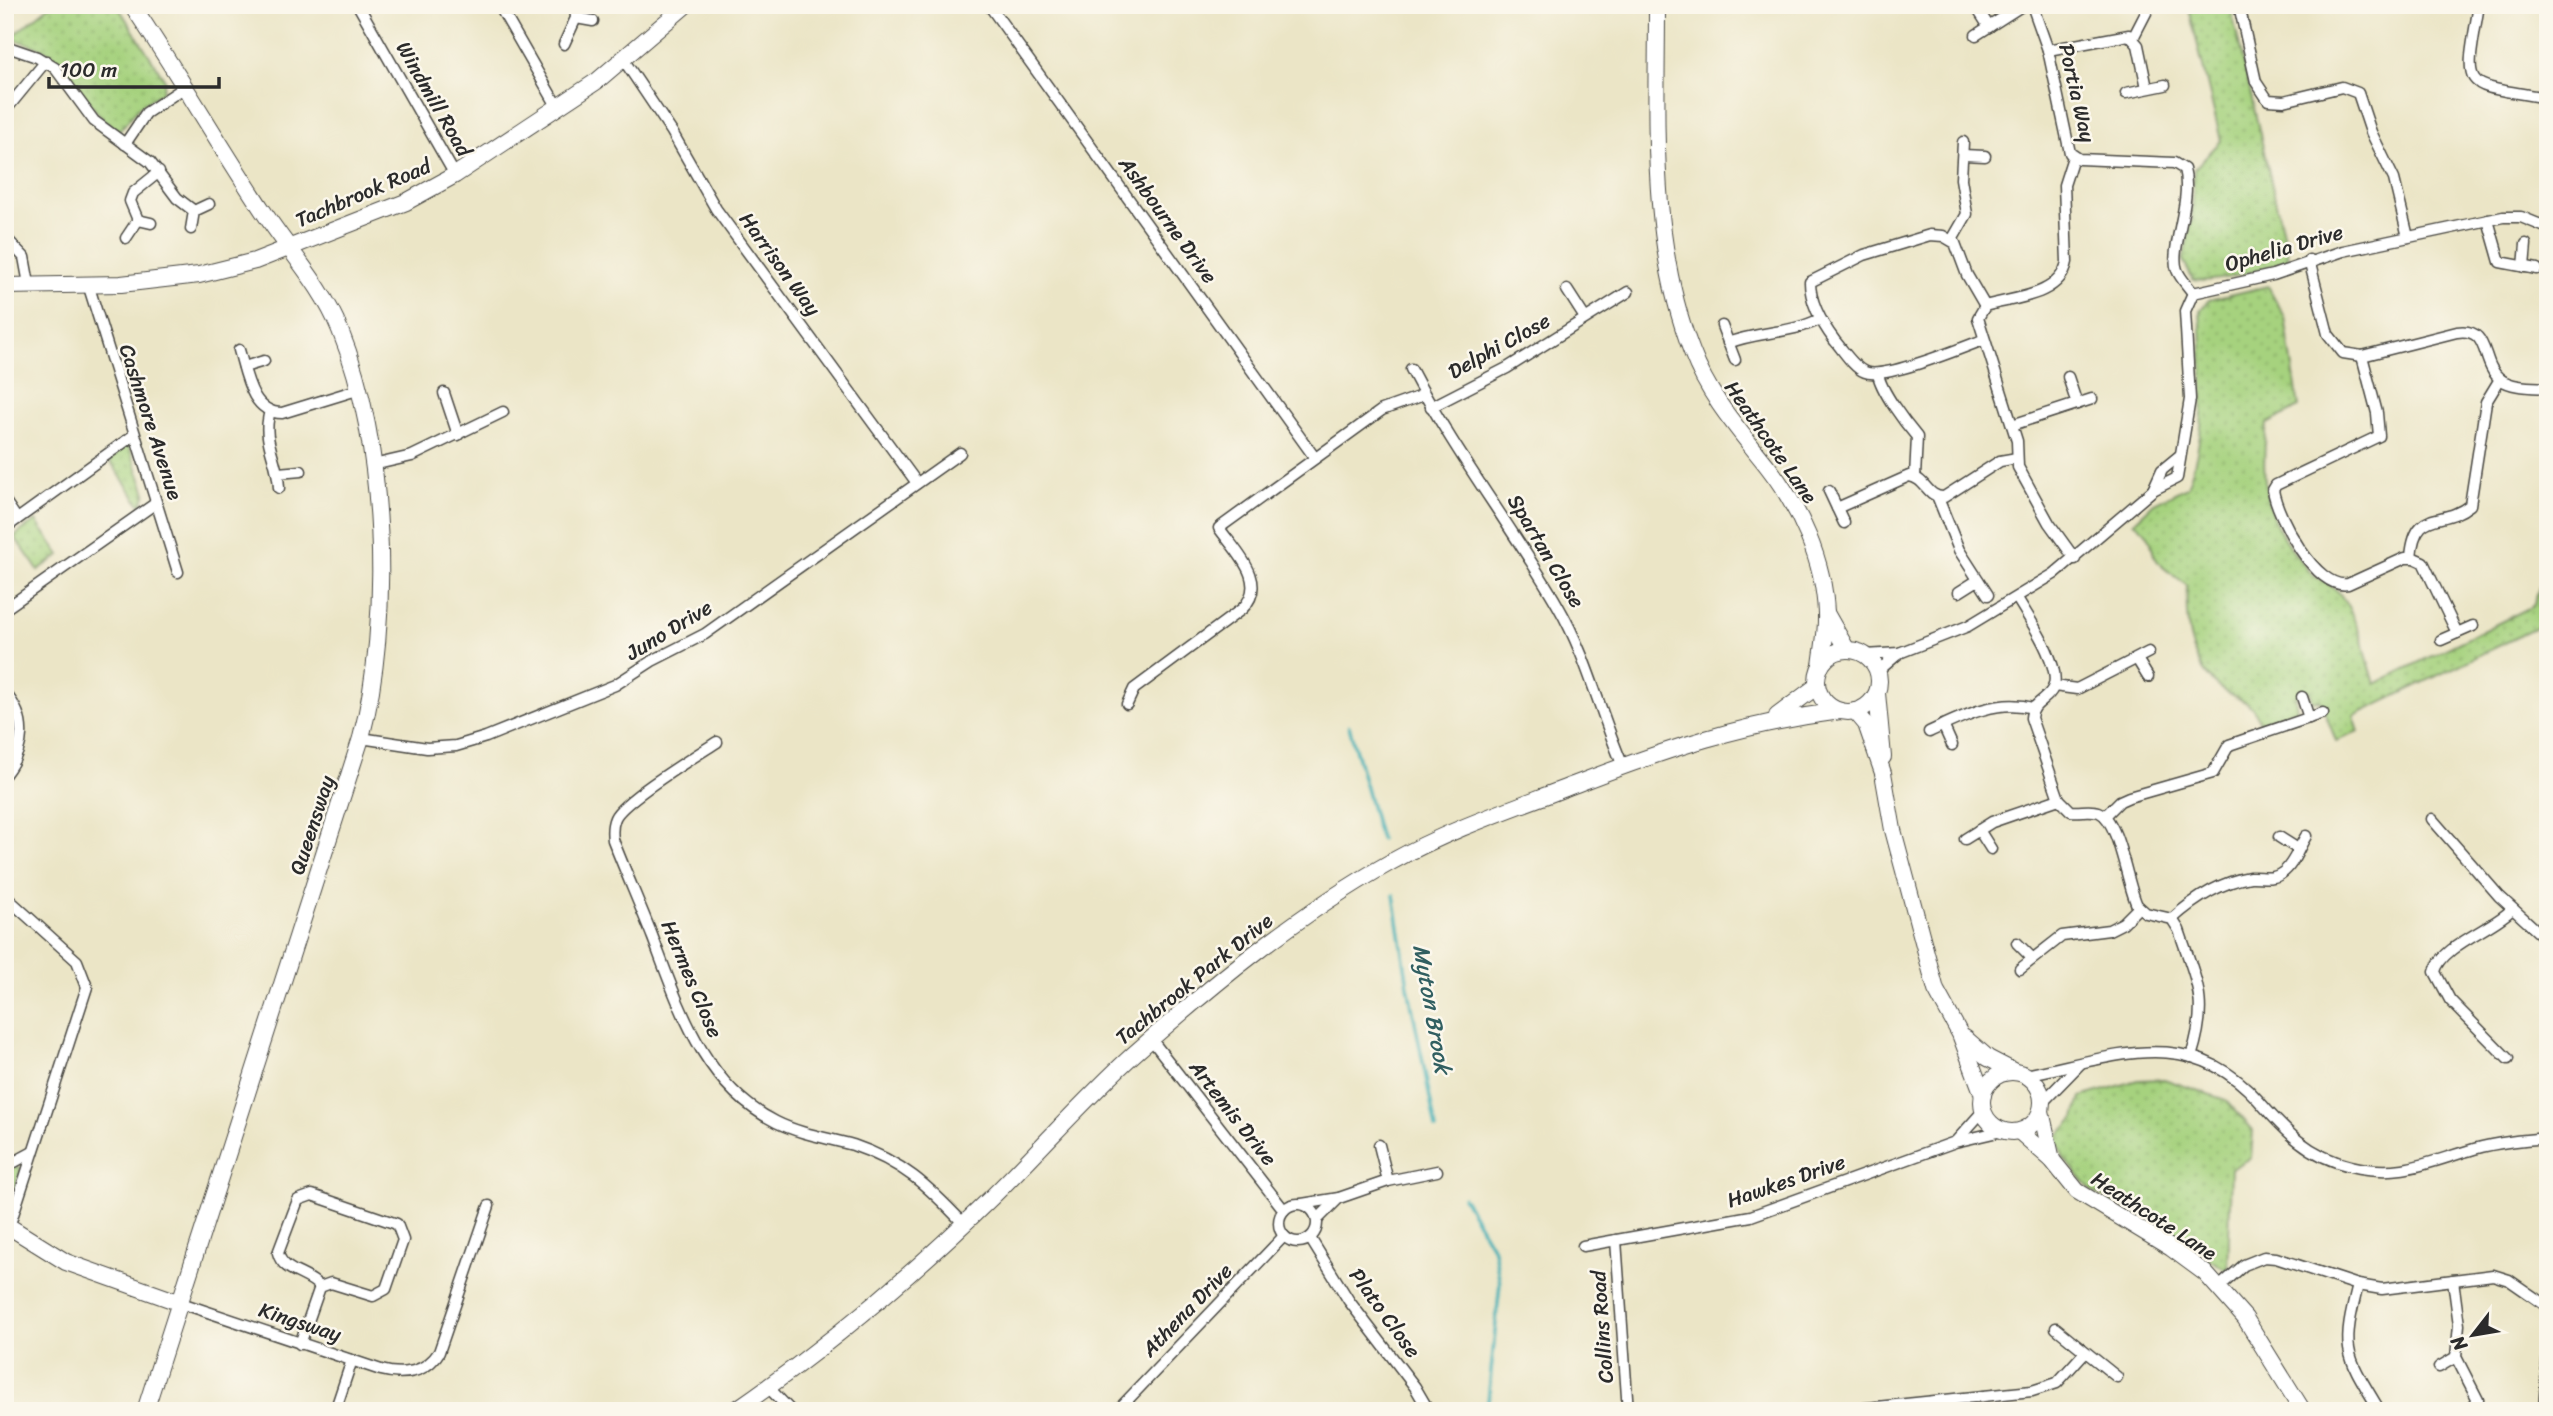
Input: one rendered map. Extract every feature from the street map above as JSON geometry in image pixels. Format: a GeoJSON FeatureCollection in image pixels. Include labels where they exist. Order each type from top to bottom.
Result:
{"type":"FeatureCollection","features":[{"type":"Feature","properties":{"kind":"street","name":"Queensway"},"geometry":{"type":"LineString","coordinates":[[132,5],[264,213],[290,246],[338,326],[358,390],[373,465],[379,542],[376,661],[361,738],[145,1411]]}},
{"type":"Feature","properties":{"kind":"street","name":"Windmill Road"},"geometry":{"type":"LineString","coordinates":[[358,5],[455,175]]}},
{"type":"Feature","properties":{"kind":"street"},"geometry":{"type":"LineString","coordinates":[[499,5],[557,106]]}},
{"type":"Feature","properties":{"kind":"street"},"geometry":{"type":"LineString","coordinates":[[564,44],[576,18],[575,5]]}},
{"type":"Feature","properties":{"kind":"street","name":"Tachbrook Road"},"geometry":{"type":"LineString","coordinates":[[5,286],[176,279],[251,263],[406,202],[455,175],[597,81],[686,5]]}},
{"type":"Feature","properties":{"kind":"street","name":"Ashbourne Drive"},"geometry":{"type":"LineString","coordinates":[[989,5],[1315,458]]}},
{"type":"Feature","properties":{"kind":"street","name":"Heathcote Lane"},"geometry":{"type":"LineString","coordinates":[[1657,5],[1658,188],[1667,258],[1678,308],[1691,351],[1714,400],[1770,469],[1800,519],[1816,561],[1826,612],[1821,666]]}},
{"type":"Feature","properties":{"kind":"street"},"geometry":{"type":"LineString","coordinates":[[1976,35],[2023,5]]}},
{"type":"Feature","properties":{"kind":"street","name":"Portia Way"},"geometry":{"type":"LineString","coordinates":[[2032,5],[2048,50],[2068,150],[2073,157],[2174,163],[2183,167],[2186,175],[2185,210],[2175,259],[2178,272],[2193,293]]}},
{"type":"Feature","properties":{"kind":"street"},"geometry":{"type":"LineString","coordinates":[[2133,38],[2150,5]]}},
{"type":"Feature","properties":{"kind":"street"},"geometry":{"type":"LineString","coordinates":[[2239,5],[2256,82],[2268,100],[2280,102],[2345,87],[2361,97],[2371,132],[2394,179],[2408,237]]}},
{"type":"Feature","properties":{"kind":"street"},"geometry":{"type":"LineString","coordinates":[[2479,5],[2469,66],[2473,79],[2483,87],[2548,98]]}},
{"type":"Feature","properties":{"kind":"street"},"geometry":{"type":"LineString","coordinates":[[1977,8],[1989,27]]}},
{"type":"Feature","properties":{"kind":"street"},"geometry":{"type":"LineString","coordinates":[[576,18],[593,21]]}},
{"type":"Feature","properties":{"kind":"street"},"geometry":{"type":"LineString","coordinates":[[2048,50],[2123,35],[2133,38],[2138,45],[2147,88]]}},
{"type":"Feature","properties":{"kind":"street"},"geometry":{"type":"LineString","coordinates":[[5,46],[46,61],[66,80],[94,121],[146,158],[177,198],[194,211]]}},
{"type":"Feature","properties":{"kind":"street","name":"Harrison Way"},"geometry":{"type":"LineString","coordinates":[[623,59],[672,132],[716,209],[917,483]]}},
{"type":"Feature","properties":{"kind":"street"},"geometry":{"type":"LineString","coordinates":[[6,109],[46,61]]}},
{"type":"Feature","properties":{"kind":"street"},"geometry":{"type":"LineString","coordinates":[[2126,93],[2165,85]]}},
{"type":"Feature","properties":{"kind":"street"},"geometry":{"type":"LineString","coordinates":[[125,144],[146,113],[185,87]]}},
{"type":"Feature","properties":{"kind":"street"},"geometry":{"type":"LineString","coordinates":[[1952,240],[1967,214],[1961,179],[1963,142]]}},
{"type":"Feature","properties":{"kind":"street"},"geometry":{"type":"LineString","coordinates":[[1963,155],[1985,156]]}},
{"type":"Feature","properties":{"kind":"street"},"geometry":{"type":"LineString","coordinates":[[1984,306],[2027,297],[2053,284],[2063,274],[2067,262],[2064,185],[2073,157]]}},
{"type":"Feature","properties":{"kind":"street"},"geometry":{"type":"LineString","coordinates":[[151,223],[138,220],[130,208],[131,196],[159,172]]}},
{"type":"Feature","properties":{"kind":"street"},"geometry":{"type":"LineString","coordinates":[[194,211],[209,204]]}},
{"type":"Feature","properties":{"kind":"street"},"geometry":{"type":"LineString","coordinates":[[191,229],[194,211]]}},
{"type":"Feature","properties":{"kind":"street","name":"Ophelia Drive"},"geometry":{"type":"LineString","coordinates":[[2193,293],[2273,275],[2309,260],[2488,220],[2516,216],[2548,228]]}},
{"type":"Feature","properties":{"kind":"street"},"geometry":{"type":"LineString","coordinates":[[126,238],[138,220]]}},
{"type":"Feature","properties":{"kind":"street"},"geometry":{"type":"LineString","coordinates":[[2488,220],[2500,262],[2537,269]]}},
{"type":"Feature","properties":{"kind":"street"},"geometry":{"type":"LineString","coordinates":[[1983,340],[1878,374],[1858,368],[1820,319],[1810,287],[1813,278],[1864,254],[1930,235],[1952,240],[1958,247],[1970,283],[1984,306]]}},
{"type":"Feature","properties":{"kind":"street"},"geometry":{"type":"LineString","coordinates":[[5,237],[24,257],[29,284]]}},
{"type":"Feature","properties":{"kind":"street"},"geometry":{"type":"LineString","coordinates":[[2524,267],[2526,244]]}},
{"type":"Feature","properties":{"kind":"street"},"geometry":{"type":"LineString","coordinates":[[2309,260],[2330,338],[2343,353],[2362,356],[2469,332],[2482,340],[2491,367],[2500,379],[2511,384],[2548,388]]}},
{"type":"Feature","properties":{"kind":"street","name":"Cashmore Avenue"},"geometry":{"type":"LineString","coordinates":[[88,284],[178,572]]}},
{"type":"Feature","properties":{"kind":"street","name":"Delphi Close"},"geometry":{"type":"LineString","coordinates":[[1567,290],[1586,318]]}},
{"type":"Feature","properties":{"kind":"street","name":"Delphi Close"},"geometry":{"type":"LineString","coordinates":[[1431,407],[1507,368],[1628,292]]}},
{"type":"Feature","properties":{"kind":"street"},"geometry":{"type":"LineString","coordinates":[[2080,1065],[2042,1107],[2036,1121],[2020,1132],[2002,1131],[1993,1126],[1960,1034],[1941,1001],[1929,966],[1891,820],[1883,773],[1866,724],[1848,711],[1823,700],[1817,686],[1821,666],[1835,653],[1847,650],[1864,655],[1899,653],[1956,633],[2017,598],[2075,559],[2153,490],[2162,470],[2179,456],[2190,400],[2185,311],[2193,293]]}},
{"type":"Feature","properties":{"kind":"street"},"geometry":{"type":"LineString","coordinates":[[1984,306],[1978,318],[2017,441],[2020,470],[2049,523],[2075,559]]}},
{"type":"Feature","properties":{"kind":"street"},"geometry":{"type":"LineString","coordinates":[[1728,343],[1749,335],[1794,330],[1820,319]]}},
{"type":"Feature","properties":{"kind":"street"},"geometry":{"type":"LineString","coordinates":[[1722,326],[1735,359]]}},
{"type":"Feature","properties":{"kind":"street"},"geometry":{"type":"LineString","coordinates":[[239,350],[253,393],[270,411],[282,413],[358,390]]}},
{"type":"Feature","properties":{"kind":"street"},"geometry":{"type":"LineString","coordinates":[[2362,356],[2377,413],[2379,436],[2276,485],[2273,490],[2277,510],[2286,529],[2309,561],[2338,584],[2348,584],[2411,557]]}},
{"type":"Feature","properties":{"kind":"street"},"geometry":{"type":"LineString","coordinates":[[244,367],[264,361]]}},
{"type":"Feature","properties":{"kind":"street","name":"Spartan Close"},"geometry":{"type":"LineString","coordinates":[[1411,369],[1431,407],[1559,608],[1585,663],[1623,766]]}},
{"type":"Feature","properties":{"kind":"street"},"geometry":{"type":"LineString","coordinates":[[1878,374],[1881,388],[1892,399],[1900,419],[1917,437],[1915,477]]}},
{"type":"Feature","properties":{"kind":"street"},"geometry":{"type":"LineString","coordinates":[[2068,377],[2077,404]]}},
{"type":"Feature","properties":{"kind":"street"},"geometry":{"type":"LineString","coordinates":[[2411,557],[2414,534],[2423,523],[2470,505],[2484,408],[2500,379]]}},
{"type":"Feature","properties":{"kind":"street"},"geometry":{"type":"LineString","coordinates":[[444,393],[458,435]]}},
{"type":"Feature","properties":{"kind":"street"},"geometry":{"type":"LineString","coordinates":[[1127,704],[1134,690],[1242,609],[1252,596],[1252,575],[1219,528],[1382,410],[1424,395]]}},
{"type":"Feature","properties":{"kind":"street"},"geometry":{"type":"LineString","coordinates":[[2012,425],[2092,399]]}},
{"type":"Feature","properties":{"kind":"street"},"geometry":{"type":"LineString","coordinates":[[270,411],[265,432],[278,473],[279,488]]}},
{"type":"Feature","properties":{"kind":"street"},"geometry":{"type":"LineString","coordinates":[[373,465],[405,459],[503,412]]}},
{"type":"Feature","properties":{"kind":"street"},"geometry":{"type":"LineString","coordinates":[[5,528],[134,435]]}},
{"type":"Feature","properties":{"kind":"street","name":"Juno Drive"},"geometry":{"type":"LineString","coordinates":[[361,738],[427,748],[456,746],[486,737],[615,685],[652,661],[705,634],[960,453]]}},
{"type":"Feature","properties":{"kind":"street"},"geometry":{"type":"LineString","coordinates":[[1938,498],[1947,496],[2000,461],[2017,458]]}},
{"type":"Feature","properties":{"kind":"street"},"geometry":{"type":"LineString","coordinates":[[278,473],[301,471]]}},
{"type":"Feature","properties":{"kind":"street"},"geometry":{"type":"LineString","coordinates":[[1837,508],[1904,477],[1915,477],[1938,498],[1959,550],[1988,595]]}},
{"type":"Feature","properties":{"kind":"street"},"geometry":{"type":"LineString","coordinates":[[1829,491],[1844,523]]}},
{"type":"Feature","properties":{"kind":"street"},"geometry":{"type":"LineString","coordinates":[[5,502],[18,519]]}},
{"type":"Feature","properties":{"kind":"street"},"geometry":{"type":"LineString","coordinates":[[5,609],[156,503]]}},
{"type":"Feature","properties":{"kind":"street"},"geometry":{"type":"LineString","coordinates":[[2411,557],[2429,569],[2457,633]]}},
{"type":"Feature","properties":{"kind":"street"},"geometry":{"type":"LineString","coordinates":[[1959,592],[1978,580]]}},
{"type":"Feature","properties":{"kind":"street"},"geometry":{"type":"LineString","coordinates":[[2017,598],[2049,656],[2055,673],[2054,685],[2033,708],[2031,718],[2059,799],[2071,811],[2099,812],[2105,816],[2140,907],[2147,913],[2172,919]]}},
{"type":"Feature","properties":{"kind":"street","name":"Heathcote Lane"},"geometry":{"type":"LineString","coordinates":[[1826,612],[1847,650]]}},
{"type":"Feature","properties":{"kind":"street"},"geometry":{"type":"LineString","coordinates":[[2441,640],[2473,626]]}},
{"type":"Feature","properties":{"kind":"street"},"geometry":{"type":"LineString","coordinates":[[2054,685],[2077,689],[2150,652]]}},
{"type":"Feature","properties":{"kind":"street"},"geometry":{"type":"LineString","coordinates":[[1877,672],[1899,653]]}},
{"type":"Feature","properties":{"kind":"street"},"geometry":{"type":"LineString","coordinates":[[1864,655],[1877,672],[1884,750],[1883,773]]}},
{"type":"Feature","properties":{"kind":"street"},"geometry":{"type":"LineString","coordinates":[[2137,659],[2148,677]]}},
{"type":"Feature","properties":{"kind":"street","name":"Tachbrook Park Drive"},"geometry":{"type":"LineString","coordinates":[[1768,721],[1798,703],[1817,686]]}},
{"type":"Feature","properties":{"kind":"street"},"geometry":{"type":"LineString","coordinates":[[5,693],[18,713],[22,733],[19,751],[5,774]]}},
{"type":"Feature","properties":{"kind":"street"},"geometry":{"type":"LineString","coordinates":[[1848,711],[1866,706],[1877,693]]}},
{"type":"Feature","properties":{"kind":"street"},"geometry":{"type":"LineString","coordinates":[[2302,697],[2309,718]]}},
{"type":"Feature","properties":{"kind":"street"},"geometry":{"type":"LineString","coordinates":[[1929,732],[2000,706],[2017,704],[2033,708]]}},
{"type":"Feature","properties":{"kind":"street","name":"Tachbrook Park Drive"},"geometry":{"type":"LineString","coordinates":[[734,1411],[855,1319],[963,1223],[1151,1039],[1297,922],[1370,874],[1469,825],[1623,766],[1768,721],[1848,711]]}},
{"type":"Feature","properties":{"kind":"street"},"geometry":{"type":"LineString","coordinates":[[2105,816],[2124,799],[2213,773],[2230,745],[2323,713]]}},
{"type":"Feature","properties":{"kind":"street"},"geometry":{"type":"LineString","coordinates":[[1943,725],[1952,745]]}},
{"type":"Feature","properties":{"kind":"street","name":"Hermes Close"},"geometry":{"type":"LineString","coordinates":[[717,742],[629,803],[615,817],[612,828],[612,840],[688,1029],[727,1086],[757,1111],[777,1123],[872,1152],[901,1166],[925,1182],[963,1223]]}},
{"type":"Feature","properties":{"kind":"street"},"geometry":{"type":"LineString","coordinates":[[1965,839],[1992,822],[2059,799]]}},
{"type":"Feature","properties":{"kind":"street"},"geometry":{"type":"LineString","coordinates":[[2432,820],[2512,909],[2548,941]]}},
{"type":"Feature","properties":{"kind":"street"},"geometry":{"type":"LineString","coordinates":[[1979,830],[1991,849]]}},
{"type":"Feature","properties":{"kind":"street"},"geometry":{"type":"LineString","coordinates":[[2172,919],[2191,902],[2207,893],[2250,877],[2272,878],[2282,874],[2306,836]]}},
{"type":"Feature","properties":{"kind":"street"},"geometry":{"type":"LineString","coordinates":[[2279,837],[2298,849]]}},
{"type":"Feature","properties":{"kind":"street"},"geometry":{"type":"LineString","coordinates":[[5,896],[77,961],[87,981],[85,999],[7,1225]]}},
{"type":"Feature","properties":{"kind":"street"},"geometry":{"type":"LineString","coordinates":[[2020,969],[2062,936],[2109,930],[2140,907]]}},
{"type":"Feature","properties":{"kind":"street"},"geometry":{"type":"LineString","coordinates":[[2508,1059],[2450,1000],[2435,972],[2437,964],[2445,957],[2477,932],[2498,923],[2512,909]]}},
{"type":"Feature","properties":{"kind":"street"},"geometry":{"type":"LineString","coordinates":[[2172,919],[2201,993],[2202,1021],[2191,1057]]}},
{"type":"Feature","properties":{"kind":"street"},"geometry":{"type":"LineString","coordinates":[[2017,943],[2032,958]]}},
{"type":"Feature","properties":{"kind":"street"},"geometry":{"type":"LineString","coordinates":[[1960,1034],[1988,1058],[2020,1073],[2038,1086],[2042,1107]]}},
{"type":"Feature","properties":{"kind":"street","name":"Artemis Drive"},"geometry":{"type":"LineString","coordinates":[[1151,1039],[1284,1210]]}},
{"type":"Feature","properties":{"kind":"street"},"geometry":{"type":"LineString","coordinates":[[1983,1103],[1994,1078],[2080,1065],[2105,1056],[2144,1050],[2191,1057],[2241,1084],[2296,1141],[2325,1158],[2347,1166],[2386,1171],[2412,1169],[2501,1143],[2548,1138]]}},
{"type":"Feature","properties":{"kind":"street","name":"Hawkes Drive"},"geometry":{"type":"LineString","coordinates":[[1955,1142],[1983,1103]]}},
{"type":"Feature","properties":{"kind":"street","name":"Heathcote Lane"},"geometry":{"type":"LineString","coordinates":[[2042,1107],[2052,1160]]}},
{"type":"Feature","properties":{"kind":"street","name":"Hawkes Drive"},"geometry":{"type":"LineString","coordinates":[[1583,1245],[1751,1216],[1955,1142],[2002,1131]]}},
{"type":"Feature","properties":{"kind":"street","name":"Heathcote Lane"},"geometry":{"type":"LineString","coordinates":[[2020,1132],[2052,1160],[2077,1191],[2183,1255],[2219,1287],[2258,1336],[2303,1411]]}},
{"type":"Feature","properties":{"kind":"street"},"geometry":{"type":"LineString","coordinates":[[1379,1145],[1388,1181]]}},
{"type":"Feature","properties":{"kind":"street"},"geometry":{"type":"LineString","coordinates":[[5,1167],[33,1153]]}},
{"type":"Feature","properties":{"kind":"street"},"geometry":{"type":"LineString","coordinates":[[1302,1204],[1312,1209],[1317,1220],[1316,1230],[1310,1238],[1300,1242],[1284,1236],[1279,1220],[1284,1210],[1302,1204],[1339,1198],[1388,1181],[1437,1171]]}},
{"type":"Feature","properties":{"kind":"street"},"geometry":{"type":"LineString","coordinates":[[312,1195],[397,1224],[403,1240],[383,1292],[373,1296],[331,1283],[320,1287],[307,1275],[285,1266],[279,1258],[278,1253],[298,1200],[312,1195]]}},
{"type":"Feature","properties":{"kind":"street"},"geometry":{"type":"LineString","coordinates":[[1317,1220],[1339,1198]]}},
{"type":"Feature","properties":{"kind":"street","name":"Kingsway"},"geometry":{"type":"LineString","coordinates":[[7,1225],[66,1262],[300,1344],[401,1374],[423,1368],[435,1359],[489,1206]]}},
{"type":"Feature","properties":{"kind":"street","name":"Athena Drive"},"geometry":{"type":"LineString","coordinates":[[1117,1411],[1284,1236]]}},
{"type":"Feature","properties":{"kind":"street","name":"Plato Close"},"geometry":{"type":"LineString","coordinates":[[1310,1238],[1349,1301],[1415,1387],[1429,1411]]}},
{"type":"Feature","properties":{"kind":"street","name":"Collins Road"},"geometry":{"type":"LineString","coordinates":[[1616,1240],[1628,1411]]}},
{"type":"Feature","properties":{"kind":"street"},"geometry":{"type":"LineString","coordinates":[[2219,1287],[2252,1260],[2270,1256],[2358,1285],[2396,1289],[2487,1275],[2501,1277],[2548,1307]]}},
{"type":"Feature","properties":{"kind":"street"},"geometry":{"type":"LineString","coordinates":[[2453,1279],[2459,1325],[2456,1357],[2473,1385],[2478,1401],[2468,1411]]}},
{"type":"Feature","properties":{"kind":"street"},"geometry":{"type":"LineString","coordinates":[[2358,1285],[2348,1323],[2348,1348],[2357,1372],[2380,1411]]}},
{"type":"Feature","properties":{"kind":"street"},"geometry":{"type":"LineString","coordinates":[[300,1344],[320,1287]]}},
{"type":"Feature","properties":{"kind":"street"},"geometry":{"type":"LineString","coordinates":[[2056,1328],[2117,1377]]}},
{"type":"Feature","properties":{"kind":"street"},"geometry":{"type":"LineString","coordinates":[[2544,1411],[2548,1350]]}},
{"type":"Feature","properties":{"kind":"street"},"geometry":{"type":"LineString","coordinates":[[1838,1411],[2032,1391],[2057,1382],[2085,1352]]}},
{"type":"Feature","properties":{"kind":"street"},"geometry":{"type":"LineString","coordinates":[[2439,1367],[2456,1357]]}},
{"type":"Feature","properties":{"kind":"street"},"geometry":{"type":"LineString","coordinates":[[335,1411],[352,1360]]}},
{"type":"Feature","properties":{"kind":"street"},"geometry":{"type":"LineString","coordinates":[[768,1387],[791,1411]]}},
{"type":"Feature","properties":{"kind":"green space"},"geometry":{"type":"Polygon","coordinates":[[[51,5],[117,5],[165,80],[162,92],[140,106],[120,130],[102,118],[55,57],[40,48],[10,38],[51,5]]]}},
{"type":"Feature","properties":{"kind":"green space"},"geometry":{"type":"Polygon","coordinates":[[[2188,5],[2230,5],[2289,259],[2242,274],[2203,281],[2193,280],[2183,260],[2192,220],[2194,169],[2221,141],[2188,5]]]}},
{"type":"Feature","properties":{"kind":"green space"},"geometry":{"type":"Polygon","coordinates":[[[2268,286],[2285,317],[2299,407],[2267,424],[2264,467],[2269,504],[2283,537],[2295,554],[2313,575],[2337,591],[2352,614],[2375,684],[2533,606],[2540,585],[2548,574],[2548,628],[2544,624],[2354,716],[2359,732],[2336,741],[2320,700],[2313,701],[2310,691],[2295,697],[2297,709],[2260,722],[2250,705],[2213,681],[2197,658],[2192,644],[2187,615],[2187,586],[2160,564],[2147,534],[2134,522],[2154,503],[2187,487],[2194,465],[2203,399],[2200,310],[2209,300],[2268,286]]]}},
{"type":"Feature","properties":{"kind":"green space"},"geometry":{"type":"Polygon","coordinates":[[[128,444],[146,493],[141,506],[108,458],[128,444]]]}},
{"type":"Feature","properties":{"kind":"green space"},"geometry":{"type":"Polygon","coordinates":[[[36,521],[60,555],[38,570],[14,536],[36,521]]]}},
{"type":"Feature","properties":{"kind":"green space"},"geometry":{"type":"Polygon","coordinates":[[[2164,1079],[2226,1100],[2253,1130],[2251,1158],[2231,1169],[2228,1271],[2130,1210],[2092,1192],[2064,1158],[2056,1138],[2075,1118],[2081,1097],[2138,1080],[2164,1079]]]}},
{"type":"Feature","properties":{"kind":"green space"},"geometry":{"type":"Polygon","coordinates":[[[16,1166],[21,1169],[9,1207],[5,1204],[5,1173],[16,1166]]]}},
{"type":"Feature","properties":{"kind":"waterway","name":"Myton Brook"},"geometry":{"type":"LineString","coordinates":[[1349,726],[1380,839]]}},
{"type":"Feature","properties":{"kind":"waterway","name":"Myton Brook"},"geometry":{"type":"LineString","coordinates":[[1394,895],[1408,986],[1436,1129]]}},
{"type":"Feature","properties":{"kind":"waterway","name":"Myton Brook"},"geometry":{"type":"LineString","coordinates":[[1463,1197],[1494,1250],[1500,1283],[1487,1411]]}}]}
